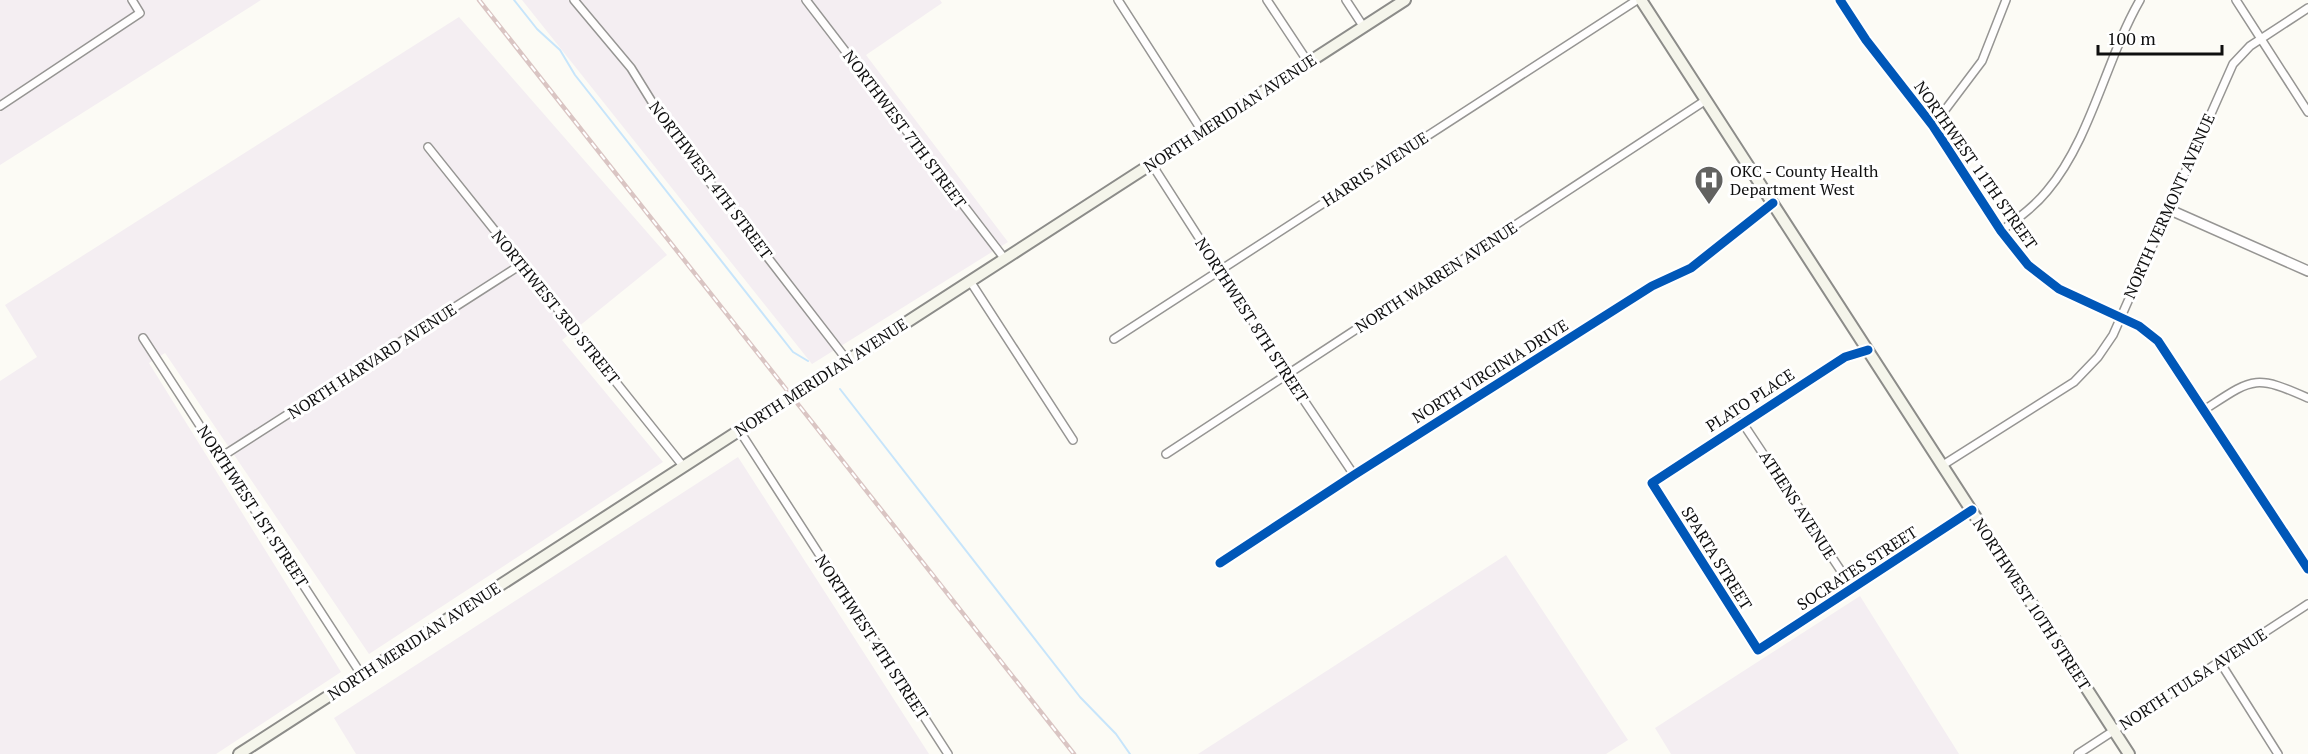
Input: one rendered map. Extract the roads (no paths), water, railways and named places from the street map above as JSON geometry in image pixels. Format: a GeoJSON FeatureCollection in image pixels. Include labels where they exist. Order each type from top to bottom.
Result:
{"type":"FeatureCollection","features":[{"type":"Feature","properties":{"kind":"main road","name":"NORTH MERIDIAN AVENUE"},"geometry":{"type":"LineString","coordinates":[[239,754],[1405,0]]}},
{"type":"Feature","properties":{"kind":"main road","name":"NORTHWEST 10TH STREET"},"geometry":{"type":"LineString","coordinates":[[1641,0],[2129,754]]}},
{"type":"Feature","properties":{"kind":"street"},"geometry":{"type":"LineString","coordinates":[[0,106],[140,13],[132,0]]}},
{"type":"Feature","properties":{"kind":"street","name":"NORTHWEST 4TH STREET"},"geometry":{"type":"LineString","coordinates":[[574,0],[631,68],[670,131],[847,360]]}},
{"type":"Feature","properties":{"kind":"street","name":"NORTHWEST 7TH STREET"},"geometry":{"type":"LineString","coordinates":[[806,0],[1004,258]]}},
{"type":"Feature","properties":{"kind":"street"},"geometry":{"type":"LineString","coordinates":[[1118,0],[1202,131]]}},
{"type":"Feature","properties":{"kind":"street"},"geometry":{"type":"LineString","coordinates":[[1267,0],[1308,62]]}},
{"type":"Feature","properties":{"kind":"street"},"geometry":{"type":"LineString","coordinates":[[1346,0],[1363,27]]}},
{"type":"Feature","properties":{"kind":"street","name":"HARRIS AVENUE"},"geometry":{"type":"LineString","coordinates":[[1114,339],[1637,0]]}},
{"type":"Feature","properties":{"kind":"street","name":"NORTHWEST 11TH STREET"},"geometry":{"type":"LineString","coordinates":[[1840,0],[1866,40],[1933,126],[2001,231],[2022,258],[2044,279],[2059,289],[2139,326],[2158,341],[2308,569]]}},
{"type":"Feature","properties":{"kind":"street"},"geometry":{"type":"LineString","coordinates":[[1933,126],[1982,61],[2006,0]]}},
{"type":"Feature","properties":{"kind":"street"},"geometry":{"type":"LineString","coordinates":[[2001,231],[2047,192],[2069,159],[2140,0]]}},
{"type":"Feature","properties":{"kind":"street"},"geometry":{"type":"LineString","coordinates":[[2236,0],[2308,112]]}},
{"type":"Feature","properties":{"kind":"street","name":"NORTH VERMONT AVENUE"},"geometry":{"type":"LineString","coordinates":[[1943,465],[2074,382],[2098,357],[2113,335],[2233,64],[2240,54],[2308,8]]}},
{"type":"Feature","properties":{"kind":"street","name":"NORTH WARREN AVENUE"},"geometry":{"type":"LineString","coordinates":[[1166,454],[1706,100]]}},
{"type":"Feature","properties":{"kind":"street","name":"NORTHWEST 3RD STREET"},"geometry":{"type":"LineString","coordinates":[[428,147],[683,466]]}},
{"type":"Feature","properties":{"kind":"street","name":"NORTHWEST 8TH STREET"},"geometry":{"type":"LineString","coordinates":[[1151,164],[1354,475]]}},
{"type":"Feature","properties":{"kind":"street","name":"NORTH VIRGINIA DRIVE"},"geometry":{"type":"LineString","coordinates":[[1220,563],[1652,286],[1690,268],[1773,203]]}},
{"type":"Feature","properties":{"kind":"street"},"geometry":{"type":"LineString","coordinates":[[2168,209],[2308,270]]}},
{"type":"Feature","properties":{"kind":"street","name":"NORTH HARVARD AVENUE"},"geometry":{"type":"LineString","coordinates":[[221,457],[522,264]]}},
{"type":"Feature","properties":{"kind":"street"},"geometry":{"type":"LineString","coordinates":[[970,281],[1073,440]]}},
{"type":"Feature","properties":{"kind":"street","name":"NORTHWEST 1ST STREET"},"geometry":{"type":"LineString","coordinates":[[143,338],[361,674]]}},
{"type":"Feature","properties":{"kind":"street","name":"PLATO PLACE"},"geometry":{"type":"LineString","coordinates":[[1652,483],[1742,422],[1845,357],[1868,350]]}},
{"type":"Feature","properties":{"kind":"street"},"geometry":{"type":"LineString","coordinates":[[2204,410],[2236,389],[2256,382],[2277,385],[2308,398]]}},
{"type":"Feature","properties":{"kind":"street","name":"ATHENS AVENUE"},"geometry":{"type":"LineString","coordinates":[[1742,422],[1853,588]]}},
{"type":"Feature","properties":{"kind":"street","name":"NORTHWEST 4TH STREET"},"geometry":{"type":"LineString","coordinates":[[739,430],[948,754]]}},
{"type":"Feature","properties":{"kind":"street","name":"SPARTA STREET"},"geometry":{"type":"LineString","coordinates":[[1652,483],[1758,650]]}},
{"type":"Feature","properties":{"kind":"street","name":"SOCRATES STREET"},"geometry":{"type":"LineString","coordinates":[[1758,650],[1972,510]]}},
{"type":"Feature","properties":{"kind":"street","name":"NORTH TULSA AVENUE"},"geometry":{"type":"LineString","coordinates":[[2078,754],[2308,604]]}},
{"type":"Feature","properties":{"kind":"street"},"geometry":{"type":"LineString","coordinates":[[2220,662],[2278,754]]}},
{"type":"Feature","properties":{"kind":"waterway"},"geometry":{"type":"LineString","coordinates":[[514,0],[537,29],[560,50],[575,75],[793,352],[808,361]]}},
{"type":"Feature","properties":{"kind":"waterway"},"geometry":{"type":"LineString","coordinates":[[840,389],[1080,697],[1116,734],[1130,754]]}},
{"type":"Feature","properties":{"kind":"railway"},"geometry":{"type":"LineString","coordinates":[[479,0],[1074,754]]}},
{"type":"Feature","properties":{"kind":"place","name":"OKC - County Health Department West"},"geometry":{"type":"Point","coordinates":[1709,206]}}]}
